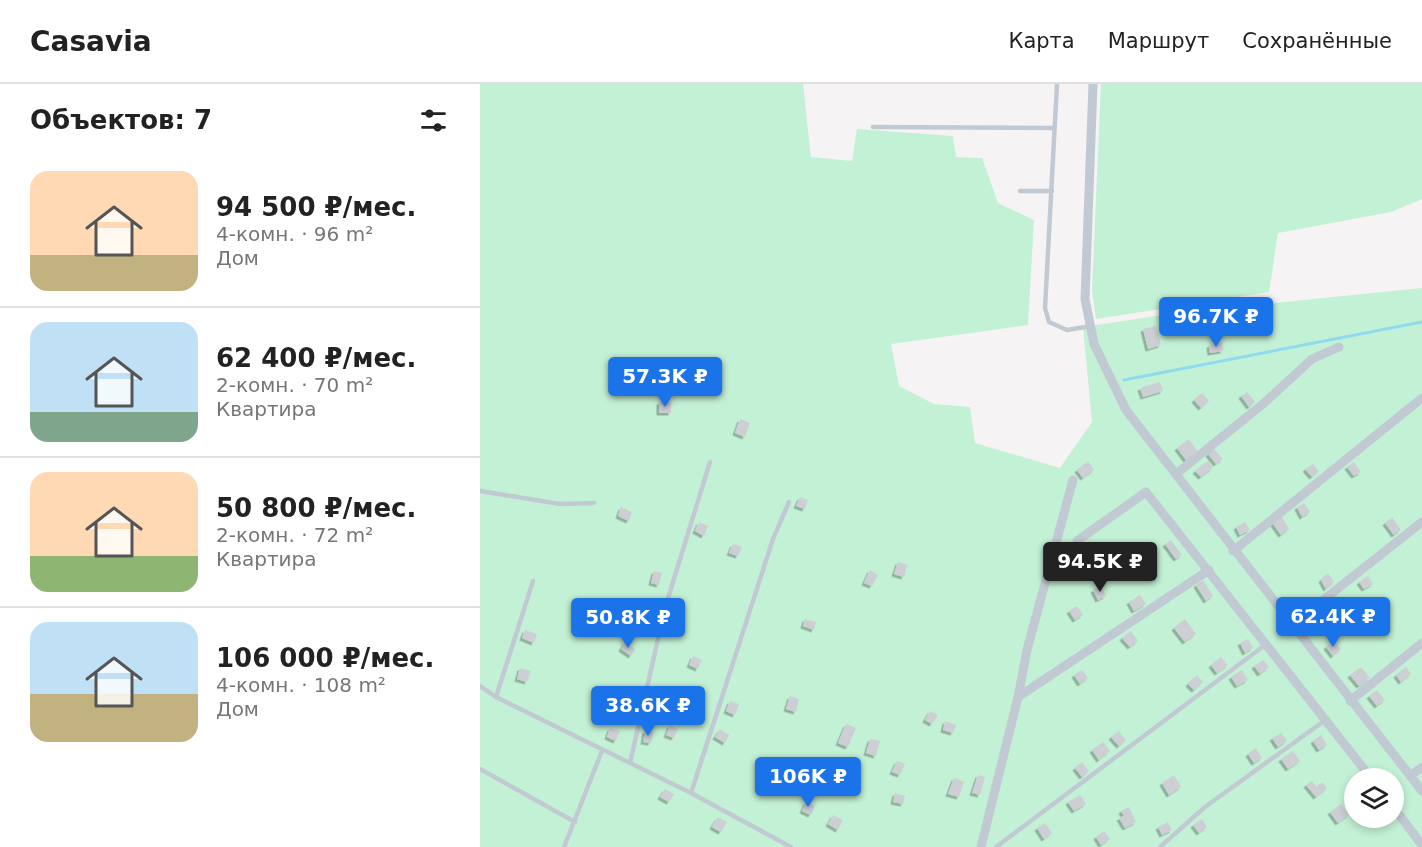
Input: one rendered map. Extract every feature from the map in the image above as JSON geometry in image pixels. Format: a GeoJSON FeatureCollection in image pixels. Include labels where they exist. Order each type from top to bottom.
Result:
{"type":"FeatureCollection","features":[{"type":"Feature","properties":{"kind":"street"},"geometry":{"type":"LineString","coordinates":[[1093,84],[1085,299],[1094,344],[1126,410],[1292,627],[1422,791]]}},
{"type":"Feature","properties":{"kind":"street"},"geometry":{"type":"LineString","coordinates":[[1176,474],[1263,404],[1312,359],[1339,346]]}},
{"type":"Feature","properties":{"kind":"street"},"geometry":{"type":"LineString","coordinates":[[1233,551],[1422,398]]}},
{"type":"Feature","properties":{"kind":"street"},"geometry":{"type":"LineString","coordinates":[[981,847],[1018,697],[1027,650],[1072,480]]}},
{"type":"Feature","properties":{"kind":"street"},"geometry":{"type":"LineString","coordinates":[[1077,541],[1146,492],[1363,768]]}},
{"type":"Feature","properties":{"kind":"street"},"geometry":{"type":"LineString","coordinates":[[1292,627],[1422,522]]}},
{"type":"Feature","properties":{"kind":"street"},"geometry":{"type":"LineString","coordinates":[[1018,697],[1209,570]]}},
{"type":"Feature","properties":{"kind":"street"},"geometry":{"type":"LineString","coordinates":[[1350,700],[1422,643]]}},
{"type":"Feature","properties":{"kind":"street"},"geometry":{"type":"LineString","coordinates":[[1410,776],[1422,767]]}},
{"type":"Feature","properties":{"kind":"street"},"geometry":{"type":"LineString","coordinates":[[1404,821],[1422,845]]}},
{"type":"Feature","properties":{"kind":"lane"},"geometry":{"type":"LineString","coordinates":[[1058,84],[1045,308],[1048,322],[1067,330],[1091,326]]}},
{"type":"Feature","properties":{"kind":"lane"},"geometry":{"type":"LineString","coordinates":[[873,127],[1055,128]]}},
{"type":"Feature","properties":{"kind":"lane"},"geometry":{"type":"LineString","coordinates":[[1020,191],[1052,191]]}},
{"type":"Feature","properties":{"kind":"lane"},"geometry":{"type":"LineString","coordinates":[[630,763],[665,608],[710,462]]}},
{"type":"Feature","properties":{"kind":"lane"},"geometry":{"type":"LineString","coordinates":[[480,490],[560,504],[594,503]]}},
{"type":"Feature","properties":{"kind":"lane"},"geometry":{"type":"LineString","coordinates":[[691,793],[773,539],[789,502]]}},
{"type":"Feature","properties":{"kind":"lane"},"geometry":{"type":"LineString","coordinates":[[496,697],[532,581]]}},
{"type":"Feature","properties":{"kind":"lane"},"geometry":{"type":"LineString","coordinates":[[996,847],[1265,645]]}},
{"type":"Feature","properties":{"kind":"lane"},"geometry":{"type":"LineString","coordinates":[[480,686],[496,697],[602,752],[691,793],[791,847]]}},
{"type":"Feature","properties":{"kind":"lane"},"geometry":{"type":"LineString","coordinates":[[1160,847],[1205,807],[1326,720]]}},
{"type":"Feature","properties":{"kind":"lane"},"geometry":{"type":"LineString","coordinates":[[564,847],[602,752]]}},
{"type":"Feature","properties":{"kind":"lane"},"geometry":{"type":"LineString","coordinates":[[480,769],[575,822]]}},
{"type":"Feature","properties":{"kind":"green space"},"geometry":{"type":"Polygon","coordinates":[[[480,84],[803,84],[811,157],[852,161],[857,129],[953,136],[956,157],[982,158],[998,203],[1034,220],[1028,325],[891,344],[899,386],[934,404],[970,407],[975,443],[1060,468],[1092,422],[1083,327],[1176,313],[1422,288],[1422,847],[480,847],[480,84]]]}},
{"type":"Feature","properties":{"kind":"green space"},"geometry":{"type":"Polygon","coordinates":[[[1101,84],[1422,84],[1422,199],[1391,212],[1278,233],[1269,292],[1096,319],[1092,290],[1101,84]]]}},
{"type":"Feature","properties":{"kind":"building"},"geometry":{"type":"Polygon","coordinates":[[[1156,326],[1161,345],[1148,349],[1143,329],[1156,326]]]}},
{"type":"Feature","properties":{"kind":"building"},"geometry":{"type":"Polygon","coordinates":[[[1222,343],[1223,351],[1210,353],[1209,345],[1222,343]]]}},
{"type":"Feature","properties":{"kind":"building"},"geometry":{"type":"Polygon","coordinates":[[[1160,382],[1163,391],[1143,397],[1140,388],[1160,382]]]}},
{"type":"Feature","properties":{"kind":"building"},"geometry":{"type":"Polygon","coordinates":[[[1247,392],[1255,402],[1249,407],[1241,396],[1247,392]]]}},
{"type":"Feature","properties":{"kind":"building"},"geometry":{"type":"Polygon","coordinates":[[[1202,393],[1209,401],[1201,408],[1194,400],[1202,393]]]}},
{"type":"Feature","properties":{"kind":"building"},"geometry":{"type":"Polygon","coordinates":[[[659,402],[671,402],[671,413],[659,413],[659,402]]]}},
{"type":"Feature","properties":{"kind":"building"},"geometry":{"type":"Polygon","coordinates":[[[740,419],[750,423],[745,437],[735,433],[740,419]]]}},
{"type":"Feature","properties":{"kind":"building"},"geometry":{"type":"Polygon","coordinates":[[[1189,439],[1197,451],[1186,460],[1177,448],[1189,439]]]}},
{"type":"Feature","properties":{"kind":"building"},"geometry":{"type":"Polygon","coordinates":[[[1214,449],[1223,459],[1216,464],[1208,454],[1214,449]]]}},
{"type":"Feature","properties":{"kind":"building"},"geometry":{"type":"Polygon","coordinates":[[[1088,461],[1094,470],[1083,478],[1077,470],[1088,461]]]}},
{"type":"Feature","properties":{"kind":"building"},"geometry":{"type":"Polygon","coordinates":[[[1208,461],[1213,468],[1201,477],[1195,471],[1208,461]]]}},
{"type":"Feature","properties":{"kind":"building"},"geometry":{"type":"Polygon","coordinates":[[[1354,462],[1361,472],[1354,476],[1347,467],[1354,462]]]}},
{"type":"Feature","properties":{"kind":"building"},"geometry":{"type":"Polygon","coordinates":[[[1313,464],[1319,471],[1312,477],[1305,469],[1313,464]]]}},
{"type":"Feature","properties":{"kind":"building"},"geometry":{"type":"Polygon","coordinates":[[[800,497],[808,500],[805,509],[796,506],[800,497]]]}},
{"type":"Feature","properties":{"kind":"building"},"geometry":{"type":"Polygon","coordinates":[[[1304,503],[1310,512],[1302,517],[1297,507],[1304,503]]]}},
{"type":"Feature","properties":{"kind":"building"},"geometry":{"type":"Polygon","coordinates":[[[621,507],[632,512],[629,521],[618,516],[621,507]]]}},
{"type":"Feature","properties":{"kind":"building"},"geometry":{"type":"Polygon","coordinates":[[[1281,515],[1289,529],[1281,535],[1271,521],[1281,515]]]}},
{"type":"Feature","properties":{"kind":"building"},"geometry":{"type":"Polygon","coordinates":[[[1392,517],[1401,530],[1394,535],[1385,523],[1392,517]]]}},
{"type":"Feature","properties":{"kind":"building"},"geometry":{"type":"Polygon","coordinates":[[[699,522],[708,526],[704,536],[695,531],[699,522]]]}},
{"type":"Feature","properties":{"kind":"building"},"geometry":{"type":"Polygon","coordinates":[[[1245,522],[1250,530],[1240,535],[1236,527],[1245,522]]]}},
{"type":"Feature","properties":{"kind":"building"},"geometry":{"type":"Polygon","coordinates":[[[1171,540],[1182,555],[1176,559],[1165,544],[1171,540]]]}},
{"type":"Feature","properties":{"kind":"building"},"geometry":{"type":"Polygon","coordinates":[[[733,544],[742,547],[738,556],[729,553],[733,544]]]}},
{"type":"Feature","properties":{"kind":"building"},"geometry":{"type":"Polygon","coordinates":[[[898,562],[907,565],[904,577],[894,574],[898,562]]]}},
{"type":"Feature","properties":{"kind":"building"},"geometry":{"type":"Polygon","coordinates":[[[870,570],[878,575],[872,586],[864,583],[870,570]]]}},
{"type":"Feature","properties":{"kind":"building"},"geometry":{"type":"Polygon","coordinates":[[[654,571],[662,573],[659,585],[651,583],[654,571]]]}},
{"type":"Feature","properties":{"kind":"building"},"geometry":{"type":"Polygon","coordinates":[[[1328,573],[1334,582],[1326,589],[1321,580],[1328,573]]]}},
{"type":"Feature","properties":{"kind":"building"},"geometry":{"type":"Polygon","coordinates":[[[1368,576],[1373,584],[1364,589],[1359,582],[1368,576]]]}},
{"type":"Feature","properties":{"kind":"building"},"geometry":{"type":"Polygon","coordinates":[[[1203,580],[1213,596],[1206,601],[1196,585],[1203,580]]]}},
{"type":"Feature","properties":{"kind":"building"},"geometry":{"type":"Polygon","coordinates":[[[1101,586],[1106,596],[1098,600],[1093,590],[1101,586]]]}},
{"type":"Feature","properties":{"kind":"building"},"geometry":{"type":"Polygon","coordinates":[[[1140,595],[1146,604],[1134,611],[1129,602],[1140,595]]]}},
{"type":"Feature","properties":{"kind":"building"},"geometry":{"type":"Polygon","coordinates":[[[1301,597],[1307,606],[1300,611],[1294,603],[1301,597]]]}},
{"type":"Feature","properties":{"kind":"building"},"geometry":{"type":"Polygon","coordinates":[[[1077,606],[1083,615],[1075,620],[1069,611],[1077,606]]]}},
{"type":"Feature","properties":{"kind":"building"},"geometry":{"type":"Polygon","coordinates":[[[634,611],[647,618],[643,626],[629,619],[634,611]]]}},
{"type":"Feature","properties":{"kind":"building"},"geometry":{"type":"Polygon","coordinates":[[[668,617],[679,620],[677,629],[666,626],[668,617]]]}},
{"type":"Feature","properties":{"kind":"building"},"geometry":{"type":"Polygon","coordinates":[[[1319,617],[1325,625],[1314,634],[1308,625],[1319,617]]]}},
{"type":"Feature","properties":{"kind":"building"},"geometry":{"type":"Polygon","coordinates":[[[805,619],[816,622],[814,630],[803,626],[805,619]]]}},
{"type":"Feature","properties":{"kind":"building"},"geometry":{"type":"Polygon","coordinates":[[[1185,619],[1196,634],[1185,642],[1174,628],[1185,619]]]}},
{"type":"Feature","properties":{"kind":"building"},"geometry":{"type":"Polygon","coordinates":[[[525,630],[537,634],[534,643],[522,638],[525,630]]]}},
{"type":"Feature","properties":{"kind":"building"},"geometry":{"type":"Polygon","coordinates":[[[1131,631],[1138,641],[1130,647],[1122,638],[1131,631]]]}},
{"type":"Feature","properties":{"kind":"building"},"geometry":{"type":"Polygon","coordinates":[[[1248,639],[1253,648],[1245,653],[1240,643],[1248,639]]]}},
{"type":"Feature","properties":{"kind":"building"},"geometry":{"type":"Polygon","coordinates":[[[1334,641],[1341,649],[1333,656],[1326,647],[1334,641]]]}},
{"type":"Feature","properties":{"kind":"building"},"geometry":{"type":"Polygon","coordinates":[[[625,642],[635,649],[631,656],[621,649],[625,642]]]}},
{"type":"Feature","properties":{"kind":"building"},"geometry":{"type":"Polygon","coordinates":[[[693,656],[702,660],[698,669],[689,665],[693,656]]]}},
{"type":"Feature","properties":{"kind":"building"},"geometry":{"type":"Polygon","coordinates":[[[1221,657],[1228,665],[1217,673],[1211,665],[1221,657]]]}},
{"type":"Feature","properties":{"kind":"building"},"geometry":{"type":"Polygon","coordinates":[[[1263,660],[1269,667],[1260,674],[1254,666],[1263,660]]]}},
{"type":"Feature","properties":{"kind":"building"},"geometry":{"type":"Polygon","coordinates":[[[1361,667],[1370,678],[1359,686],[1350,675],[1361,667]]]}},
{"type":"Feature","properties":{"kind":"building"},"geometry":{"type":"Polygon","coordinates":[[[1406,667],[1411,674],[1401,682],[1396,675],[1406,667]]]}},
{"type":"Feature","properties":{"kind":"building"},"geometry":{"type":"Polygon","coordinates":[[[520,668],[531,671],[527,682],[517,679],[520,668]]]}},
{"type":"Feature","properties":{"kind":"building"},"geometry":{"type":"Polygon","coordinates":[[[1082,670],[1088,678],[1080,684],[1074,675],[1082,670]]]}},
{"type":"Feature","properties":{"kind":"building"},"geometry":{"type":"Polygon","coordinates":[[[1242,670],[1248,680],[1237,686],[1231,677],[1242,670]]]}},
{"type":"Feature","properties":{"kind":"building"},"geometry":{"type":"Polygon","coordinates":[[[1197,675],[1203,682],[1194,690],[1188,684],[1197,675]]]}},
{"type":"Feature","properties":{"kind":"building"},"geometry":{"type":"Polygon","coordinates":[[[1377,690],[1385,700],[1377,706],[1369,696],[1377,690]]]}},
{"type":"Feature","properties":{"kind":"building"},"geometry":{"type":"Polygon","coordinates":[[[790,696],[799,699],[796,712],[786,709],[790,696]]]}},
{"type":"Feature","properties":{"kind":"building"},"geometry":{"type":"Polygon","coordinates":[[[730,701],[739,704],[735,715],[726,711],[730,701]]]}},
{"type":"Feature","properties":{"kind":"building"},"geometry":{"type":"Polygon","coordinates":[[[930,711],[938,715],[932,724],[925,720],[930,711]]]}},
{"type":"Feature","properties":{"kind":"building"},"geometry":{"type":"Polygon","coordinates":[[[945,721],[956,725],[953,733],[943,730],[945,721]]]}},
{"type":"Feature","properties":{"kind":"building"},"geometry":{"type":"Polygon","coordinates":[[[846,724],[856,728],[848,747],[838,743],[846,724]]]}},
{"type":"Feature","properties":{"kind":"building"},"geometry":{"type":"Polygon","coordinates":[[[670,725],[678,729],[674,738],[666,735],[670,725]]]}},
{"type":"Feature","properties":{"kind":"building"},"geometry":{"type":"Polygon","coordinates":[[[610,728],[620,731],[616,741],[607,737],[610,728]]]}},
{"type":"Feature","properties":{"kind":"building"},"geometry":{"type":"Polygon","coordinates":[[[720,729],[729,735],[725,743],[715,737],[720,729]]]}},
{"type":"Feature","properties":{"kind":"building"},"geometry":{"type":"Polygon","coordinates":[[[645,731],[653,732],[651,743],[643,742],[645,731]]]}},
{"type":"Feature","properties":{"kind":"building"},"geometry":{"type":"Polygon","coordinates":[[[1119,731],[1126,740],[1119,746],[1111,737],[1119,731]]]}},
{"type":"Feature","properties":{"kind":"building"},"geometry":{"type":"Polygon","coordinates":[[[1281,733],[1287,741],[1278,747],[1272,738],[1281,733]]]}},
{"type":"Feature","properties":{"kind":"building"},"geometry":{"type":"Polygon","coordinates":[[[1321,735],[1327,745],[1319,750],[1313,741],[1321,735]]]}},
{"type":"Feature","properties":{"kind":"building"},"geometry":{"type":"Polygon","coordinates":[[[870,739],[880,741],[876,756],[866,753],[870,739]]]}},
{"type":"Feature","properties":{"kind":"building"},"geometry":{"type":"Polygon","coordinates":[[[1103,742],[1110,751],[1099,760],[1092,750],[1103,742]]]}},
{"type":"Feature","properties":{"kind":"building"},"geometry":{"type":"Polygon","coordinates":[[[1256,748],[1262,758],[1254,763],[1248,754],[1256,748]]]}},
{"type":"Feature","properties":{"kind":"building"},"geometry":{"type":"Polygon","coordinates":[[[1293,751],[1300,761],[1288,769],[1281,759],[1293,751]]]}},
{"type":"Feature","properties":{"kind":"building"},"geometry":{"type":"Polygon","coordinates":[[[820,758],[829,760],[827,771],[818,769],[820,758]]]}},
{"type":"Feature","properties":{"kind":"building"},"geometry":{"type":"Polygon","coordinates":[[[897,761],[905,764],[900,775],[892,772],[897,761]]]}},
{"type":"Feature","properties":{"kind":"building"},"geometry":{"type":"Polygon","coordinates":[[[1082,762],[1089,771],[1082,777],[1075,768],[1082,762]]]}},
{"type":"Feature","properties":{"kind":"building"},"geometry":{"type":"Polygon","coordinates":[[[978,775],[985,777],[980,795],[972,793],[978,775]]]}},
{"type":"Feature","properties":{"kind":"building"},"geometry":{"type":"Polygon","coordinates":[[[1174,775],[1181,787],[1169,795],[1162,783],[1174,775]]]}},
{"type":"Feature","properties":{"kind":"building"},"geometry":{"type":"Polygon","coordinates":[[[954,778],[964,782],[959,797],[948,794],[954,778]]]}},
{"type":"Feature","properties":{"kind":"building"},"geometry":{"type":"Polygon","coordinates":[[[1312,781],[1317,787],[1322,782],[1327,788],[1316,797],[1306,785],[1312,781]]]}},
{"type":"Feature","properties":{"kind":"building"},"geometry":{"type":"Polygon","coordinates":[[[665,789],[674,794],[669,802],[660,797],[665,789]]]}},
{"type":"Feature","properties":{"kind":"building"},"geometry":{"type":"Polygon","coordinates":[[[895,793],[905,796],[903,804],[893,802],[895,793]]]}},
{"type":"Feature","properties":{"kind":"building"},"geometry":{"type":"Polygon","coordinates":[[[1080,795],[1086,804],[1074,811],[1068,802],[1080,795]]]}},
{"type":"Feature","properties":{"kind":"building"},"geometry":{"type":"Polygon","coordinates":[[[806,802],[815,806],[811,815],[802,811],[806,802]]]}},
{"type":"Feature","properties":{"kind":"building"},"geometry":{"type":"Polygon","coordinates":[[[1341,804],[1344,808],[1344,819],[1338,823],[1330,812],[1341,804]]]}},
{"type":"Feature","properties":{"kind":"building"},"geometry":{"type":"Polygon","coordinates":[[[1129,807],[1136,822],[1125,828],[1119,818],[1124,816],[1121,811],[1129,807]]]}},
{"type":"Feature","properties":{"kind":"building"},"geometry":{"type":"Polygon","coordinates":[[[833,815],[843,820],[838,830],[828,824],[833,815]]]}},
{"type":"Feature","properties":{"kind":"building"},"geometry":{"type":"Polygon","coordinates":[[[718,817],[727,822],[721,832],[712,827],[718,817]]]}},
{"type":"Feature","properties":{"kind":"building"},"geometry":{"type":"Polygon","coordinates":[[[1202,819],[1207,827],[1199,833],[1193,825],[1202,819]]]}},
{"type":"Feature","properties":{"kind":"building"},"geometry":{"type":"Polygon","coordinates":[[[1168,822],[1172,830],[1162,835],[1158,827],[1168,822]]]}},
{"type":"Feature","properties":{"kind":"building"},"geometry":{"type":"Polygon","coordinates":[[[1045,823],[1052,833],[1044,839],[1037,828],[1045,823]]]}},
{"type":"Feature","properties":{"kind":"building"},"geometry":{"type":"Polygon","coordinates":[[[1104,831],[1110,839],[1101,845],[1096,837],[1104,831]]]}},
{"type":"Feature","properties":{"kind":"waterway"},"geometry":{"type":"LineString","coordinates":[[1124,380],[1422,322]]}}]}
